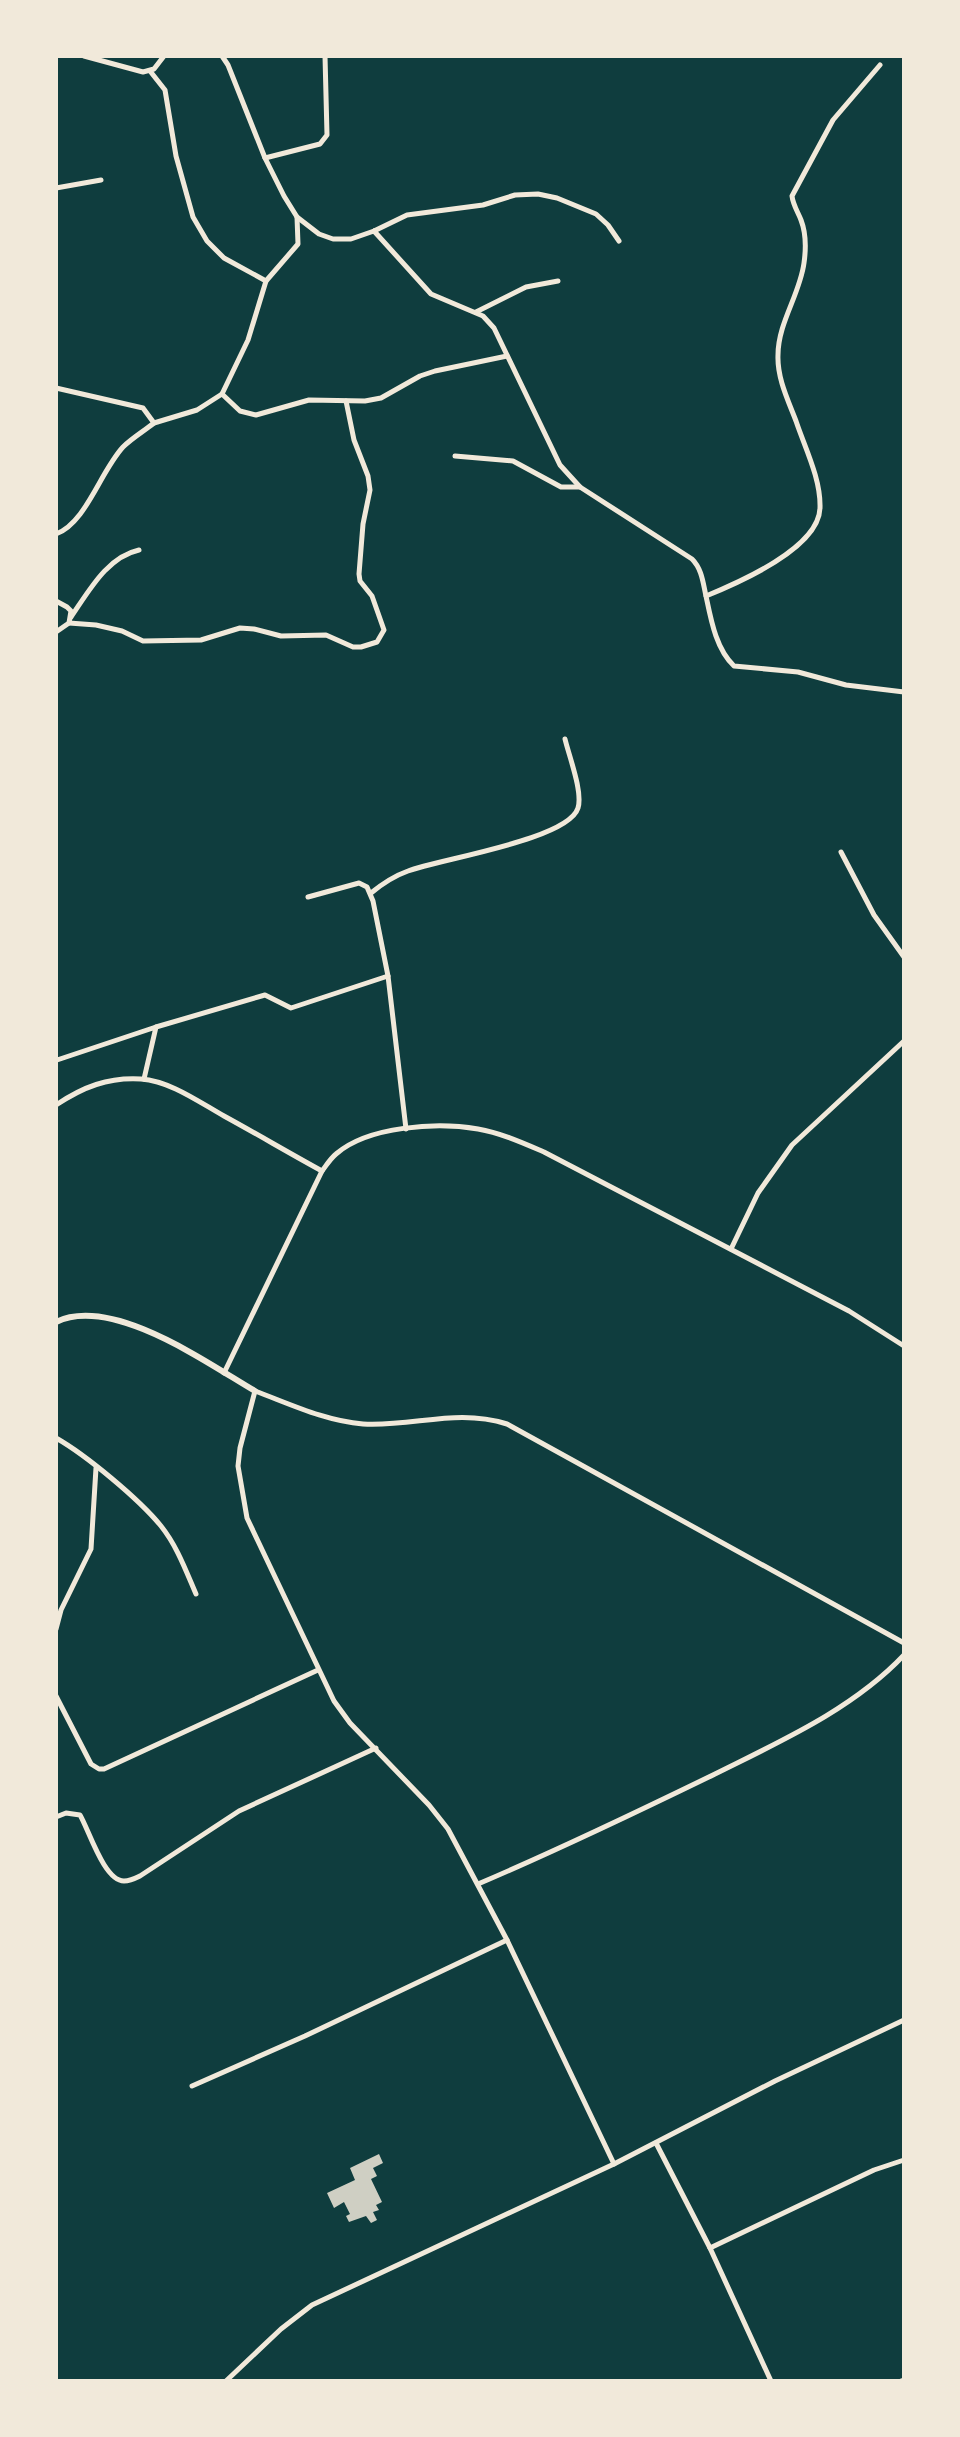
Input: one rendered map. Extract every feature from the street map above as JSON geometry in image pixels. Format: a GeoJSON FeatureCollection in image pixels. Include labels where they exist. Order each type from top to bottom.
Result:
{"type":"FeatureCollection","features":[{"type":"Feature","properties":{"kind":"street"},"geometry":{"type":"LineString","coordinates":[[83,56],[143,72],[160,64],[164,56]]}},
{"type":"Feature","properties":{"kind":"street"},"geometry":{"type":"LineString","coordinates":[[222,56],[265,158],[297,217],[319,234],[333,239],[351,239],[407,215],[483,205],[515,195],[538,194],[596,214],[608,225],[618,241]]}},
{"type":"Feature","properties":{"kind":"street"},"geometry":{"type":"LineString","coordinates":[[265,158],[320,144],[325,140],[326,56]]}},
{"type":"Feature","properties":{"kind":"street"},"geometry":{"type":"LineString","coordinates":[[706,596],[762,569],[801,542],[818,521],[819,498],[813,470],[780,376],[778,354],[779,340],[804,264],[804,230],[792,196],[833,120],[880,65]]}},
{"type":"Feature","properties":{"kind":"street"},"geometry":{"type":"LineString","coordinates":[[150,71],[165,90],[178,166],[193,217],[207,241],[225,258],[267,281]]}},
{"type":"Feature","properties":{"kind":"street"},"geometry":{"type":"LineString","coordinates":[[56,188],[101,180]]}},
{"type":"Feature","properties":{"kind":"street"},"geometry":{"type":"LineString","coordinates":[[56,534],[75,523],[98,482],[124,447],[154,423],[197,410],[222,394],[248,340],[267,281],[298,244],[297,217]]}},
{"type":"Feature","properties":{"kind":"street"},"geometry":{"type":"LineString","coordinates":[[374,231],[431,294],[476,312],[494,328],[560,465],[580,487],[698,564],[714,629],[727,660],[734,666],[783,670],[846,685],[904,692]]}},
{"type":"Feature","properties":{"kind":"street"},"geometry":{"type":"LineString","coordinates":[[476,312],[526,287],[558,281]]}},
{"type":"Feature","properties":{"kind":"street"},"geometry":{"type":"LineString","coordinates":[[222,394],[240,411],[256,415],[309,400],[381,398],[420,376],[435,371],[508,356]]}},
{"type":"Feature","properties":{"kind":"street"},"geometry":{"type":"LineString","coordinates":[[56,388],[143,408],[154,423]]}},
{"type":"Feature","properties":{"kind":"street"},"geometry":{"type":"LineString","coordinates":[[70,620],[122,631],[143,641],[201,640],[240,628],[281,636],[326,635],[353,647],[377,642],[384,630],[372,596],[360,581],[359,574],[363,524],[370,490],[369,476],[354,440],[346,401]]}},
{"type":"Feature","properties":{"kind":"street"},"geometry":{"type":"LineString","coordinates":[[455,456],[513,461],[561,487],[580,487]]}},
{"type":"Feature","properties":{"kind":"street"},"geometry":{"type":"LineString","coordinates":[[56,632],[70,620],[107,566],[125,553],[139,550]]}},
{"type":"Feature","properties":{"kind":"street"},"geometry":{"type":"LineString","coordinates":[[56,601],[67,607],[70,620]]}},
{"type":"Feature","properties":{"kind":"street"},"geometry":{"type":"LineString","coordinates":[[371,893],[408,871],[520,842],[552,830],[571,818],[578,809],[579,795],[565,739]]}},
{"type":"Feature","properties":{"kind":"street"},"geometry":{"type":"LineString","coordinates":[[841,852],[874,915],[904,957]]}},
{"type":"Feature","properties":{"kind":"street"},"geometry":{"type":"LineString","coordinates":[[308,897],[359,883],[371,893],[388,976],[407,1129]]}},
{"type":"Feature","properties":{"kind":"street"},"geometry":{"type":"LineString","coordinates":[[57,1060],[265,995],[291,1007],[388,976]]}},
{"type":"Feature","properties":{"kind":"street"},"geometry":{"type":"LineString","coordinates":[[144,1079],[156,1027]]}},
{"type":"Feature","properties":{"kind":"street"},"geometry":{"type":"LineString","coordinates":[[731,1249],[758,1193],[792,1145],[904,1041]]}},
{"type":"Feature","properties":{"kind":"street"},"geometry":{"type":"LineString","coordinates":[[56,1105],[95,1083],[144,1079],[185,1094],[322,1171]]}},
{"type":"Feature","properties":{"kind":"street"},"geometry":{"type":"LineString","coordinates":[[224,1373],[322,1171],[335,1154],[371,1136],[443,1126],[478,1129],[514,1139],[556,1158],[849,1311],[904,1346]]}},
{"type":"Feature","properties":{"kind":"street"},"geometry":{"type":"LineString","coordinates":[[56,1322],[80,1315],[108,1317],[146,1330],[255,1391],[307,1411],[344,1421],[379,1424],[464,1416],[507,1424],[904,1643]]}},
{"type":"Feature","properties":{"kind":"street"},"geometry":{"type":"LineString","coordinates":[[255,1391],[238,1466],[247,1518],[262,1553],[334,1701],[350,1723],[429,1805],[448,1829],[506,1940],[614,2164]]}},
{"type":"Feature","properties":{"kind":"street"},"geometry":{"type":"LineString","coordinates":[[56,1438],[138,1503],[161,1527],[179,1555],[195,1594]]}},
{"type":"Feature","properties":{"kind":"street"},"geometry":{"type":"LineString","coordinates":[[56,1629],[61,1610],[91,1549],[96,1468]]}},
{"type":"Feature","properties":{"kind":"street"},"geometry":{"type":"LineString","coordinates":[[478,1884],[566,1846],[740,1762],[835,1710],[891,1669],[904,1655]]}},
{"type":"Feature","properties":{"kind":"street"},"geometry":{"type":"LineString","coordinates":[[56,1696],[92,1764],[104,1769],[318,1670]]}},
{"type":"Feature","properties":{"kind":"street"},"geometry":{"type":"LineString","coordinates":[[56,1818],[66,1813],[80,1815],[97,1852],[113,1877],[125,1881],[140,1876],[239,1811],[376,1748]]}},
{"type":"Feature","properties":{"kind":"street"},"geometry":{"type":"LineString","coordinates":[[192,2086],[305,2036],[506,1940]]}},
{"type":"Feature","properties":{"kind":"street"},"geometry":{"type":"LineString","coordinates":[[226,2381],[281,2329],[312,2305],[614,2164],[775,2081],[904,2020]]}},
{"type":"Feature","properties":{"kind":"street"},"geometry":{"type":"LineString","coordinates":[[656,2143],[710,2248],[771,2381]]}},
{"type":"Feature","properties":{"kind":"street"},"geometry":{"type":"LineString","coordinates":[[710,2248],[874,2170],[904,2160]]}},
{"type":"Feature","properties":{"kind":"building"},"geometry":{"type":"Polygon","coordinates":[[[379,2154],[383,2163],[373,2168],[377,2176],[371,2179],[382,2202],[376,2205],[379,2210],[373,2212],[377,2220],[371,2223],[366,2216],[349,2222],[346,2216],[350,2214],[344,2202],[334,2208],[327,2193],[355,2180],[350,2168],[379,2154]]]}}]}
